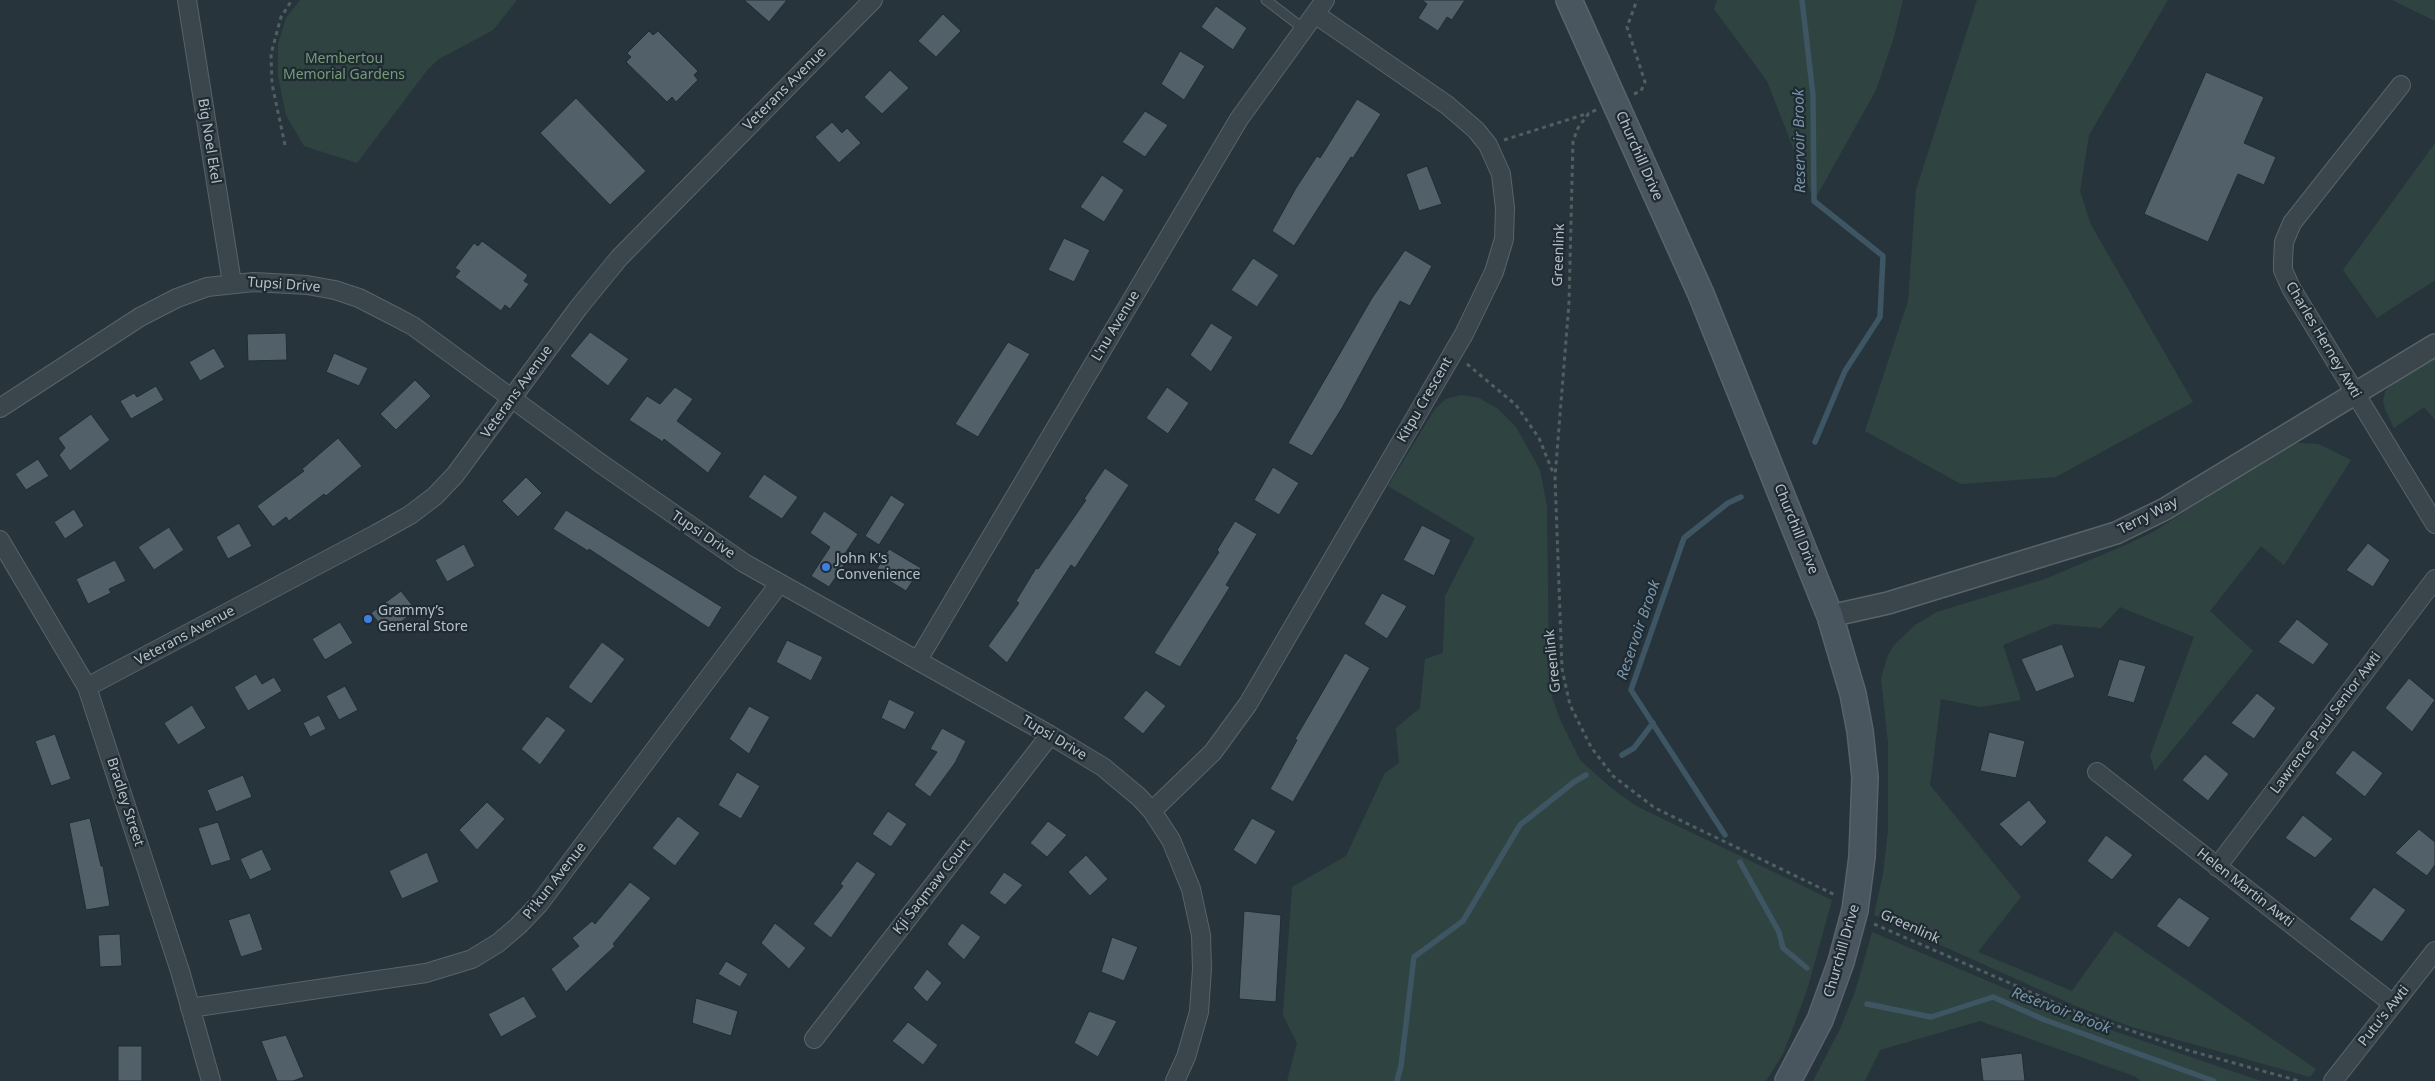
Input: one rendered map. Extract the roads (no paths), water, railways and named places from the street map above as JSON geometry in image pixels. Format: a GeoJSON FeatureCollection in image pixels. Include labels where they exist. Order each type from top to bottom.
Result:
{"type":"FeatureCollection","features":[{"type":"Feature","properties":{"kind":"main road","name":"Churchill Drive"},"geometry":{"type":"LineString","coordinates":[[1568,0],[1701,294],[1830,616],[1853,694],[1860,731],[1865,777],[1862,857],[1855,910],[1842,962],[1820,1020],[1788,1081]]}},
{"type":"Feature","properties":{"kind":"street","name":"Big Noel Ekel"},"geometry":{"type":"LineString","coordinates":[[187,0],[232,283]]}},
{"type":"Feature","properties":{"kind":"street","name":"Veterans Avenue"},"geometry":{"type":"LineString","coordinates":[[87,687],[410,514],[445,487],[588,296],[619,258],[873,0]]}},
{"type":"Feature","properties":{"kind":"street","name":"L'nu Avenue"},"geometry":{"type":"LineString","coordinates":[[918,660],[1239,118],[1325,0]]}},
{"type":"Feature","properties":{"kind":"street","name":"Kitpu Crescent"},"geometry":{"type":"LineString","coordinates":[[1152,811],[1213,752],[1248,704],[1453,353],[1494,272],[1504,239],[1506,222],[1504,191],[1496,160],[1488,145],[1463,117],[1315,14]]}},
{"type":"Feature","properties":{"kind":"street","name":"Charles Herney Awti"},"geometry":{"type":"LineString","coordinates":[[2401,85],[2292,224],[2283,251],[2284,270],[2291,288],[2435,524]]}},
{"type":"Feature","properties":{"kind":"street","name":"Tupsi Drive"},"geometry":{"type":"LineString","coordinates":[[0,408],[153,310],[199,290],[232,283],[307,285],[335,290],[359,298],[413,326],[691,528],[779,584],[918,660],[1103,767],[1122,782],[1152,811],[1164,827],[1191,889],[1201,935],[1202,969],[1199,1012],[1191,1042],[1175,1081]]}},
{"type":"Feature","properties":{"kind":"street","name":"Terry Way"},"geometry":{"type":"LineString","coordinates":[[1830,616],[1897,600],[2116,533],[2165,509],[2435,345]]}},
{"type":"Feature","properties":{"kind":"street","name":"Bradley Street"},"geometry":{"type":"LineString","coordinates":[[0,540],[87,687],[190,1008],[211,1081]]}},
{"type":"Feature","properties":{"kind":"street","name":"Lawrence Paul Senior Awti"},"geometry":{"type":"LineString","coordinates":[[2217,867],[2435,579]]}},
{"type":"Feature","properties":{"kind":"street","name":"Pi'kun Avenue"},"geometry":{"type":"LineString","coordinates":[[190,1008],[426,973],[472,959],[498,943],[539,904],[779,584]]}},
{"type":"Feature","properties":{"kind":"street","name":"Kji Saqmaw Court"},"geometry":{"type":"LineString","coordinates":[[814,1039],[1050,735]]}},
{"type":"Feature","properties":{"kind":"street","name":"Helen Martin Awti"},"geometry":{"type":"LineString","coordinates":[[2097,772],[2393,1004]]}},
{"type":"Feature","properties":{"kind":"street","name":"Putu's Awti"},"geometry":{"type":"LineString","coordinates":[[2333,1081],[2435,951]]}},
{"type":"Feature","properties":{"kind":"lane"},"geometry":{"type":"LineString","coordinates":[[1266,0],[1304,29]]}},
{"type":"Feature","properties":{"kind":"waterway","name":"Reservoir Brook"},"geometry":{"type":"LineString","coordinates":[[1802,0],[1813,95],[1814,201],[1883,256],[1880,317],[1845,371],[1815,442]]}},
{"type":"Feature","properties":{"kind":"waterway","name":"Reservoir Brook"},"geometry":{"type":"LineString","coordinates":[[1725,835],[1631,690],[1684,538],[1728,503],[1741,497]]}},
{"type":"Feature","properties":{"kind":"waterway"},"geometry":{"type":"LineString","coordinates":[[1622,755],[1634,748],[1653,723]]}},
{"type":"Feature","properties":{"kind":"waterway"},"geometry":{"type":"LineString","coordinates":[[1397,1081],[1401,1066],[1414,957],[1463,921],[1520,825],[1574,782],[1586,775]]}},
{"type":"Feature","properties":{"kind":"waterway","name":"Reservoir Brook"},"geometry":{"type":"LineString","coordinates":[[1740,862],[1779,932],[1783,948],[1807,968]]}},
{"type":"Feature","properties":{"kind":"waterway","name":"Reservoir Brook"},"geometry":{"type":"LineString","coordinates":[[1867,1004],[1931,1017],[1993,997],[2045,1020],[2214,1081]]}},
{"type":"Feature","properties":{"kind":"place","name":"John K's Convenience"},"geometry":{"type":"Point","coordinates":[826,567]}},
{"type":"Feature","properties":{"kind":"place","name":"Grammy’s General Store"},"geometry":{"type":"Point","coordinates":[368,619]}},
{"type":"Feature","properties":{"kind":"park label","name":"Membertou Memorial Gardens"},"geometry":{"type":"Point","coordinates":[344,68]}}]}
